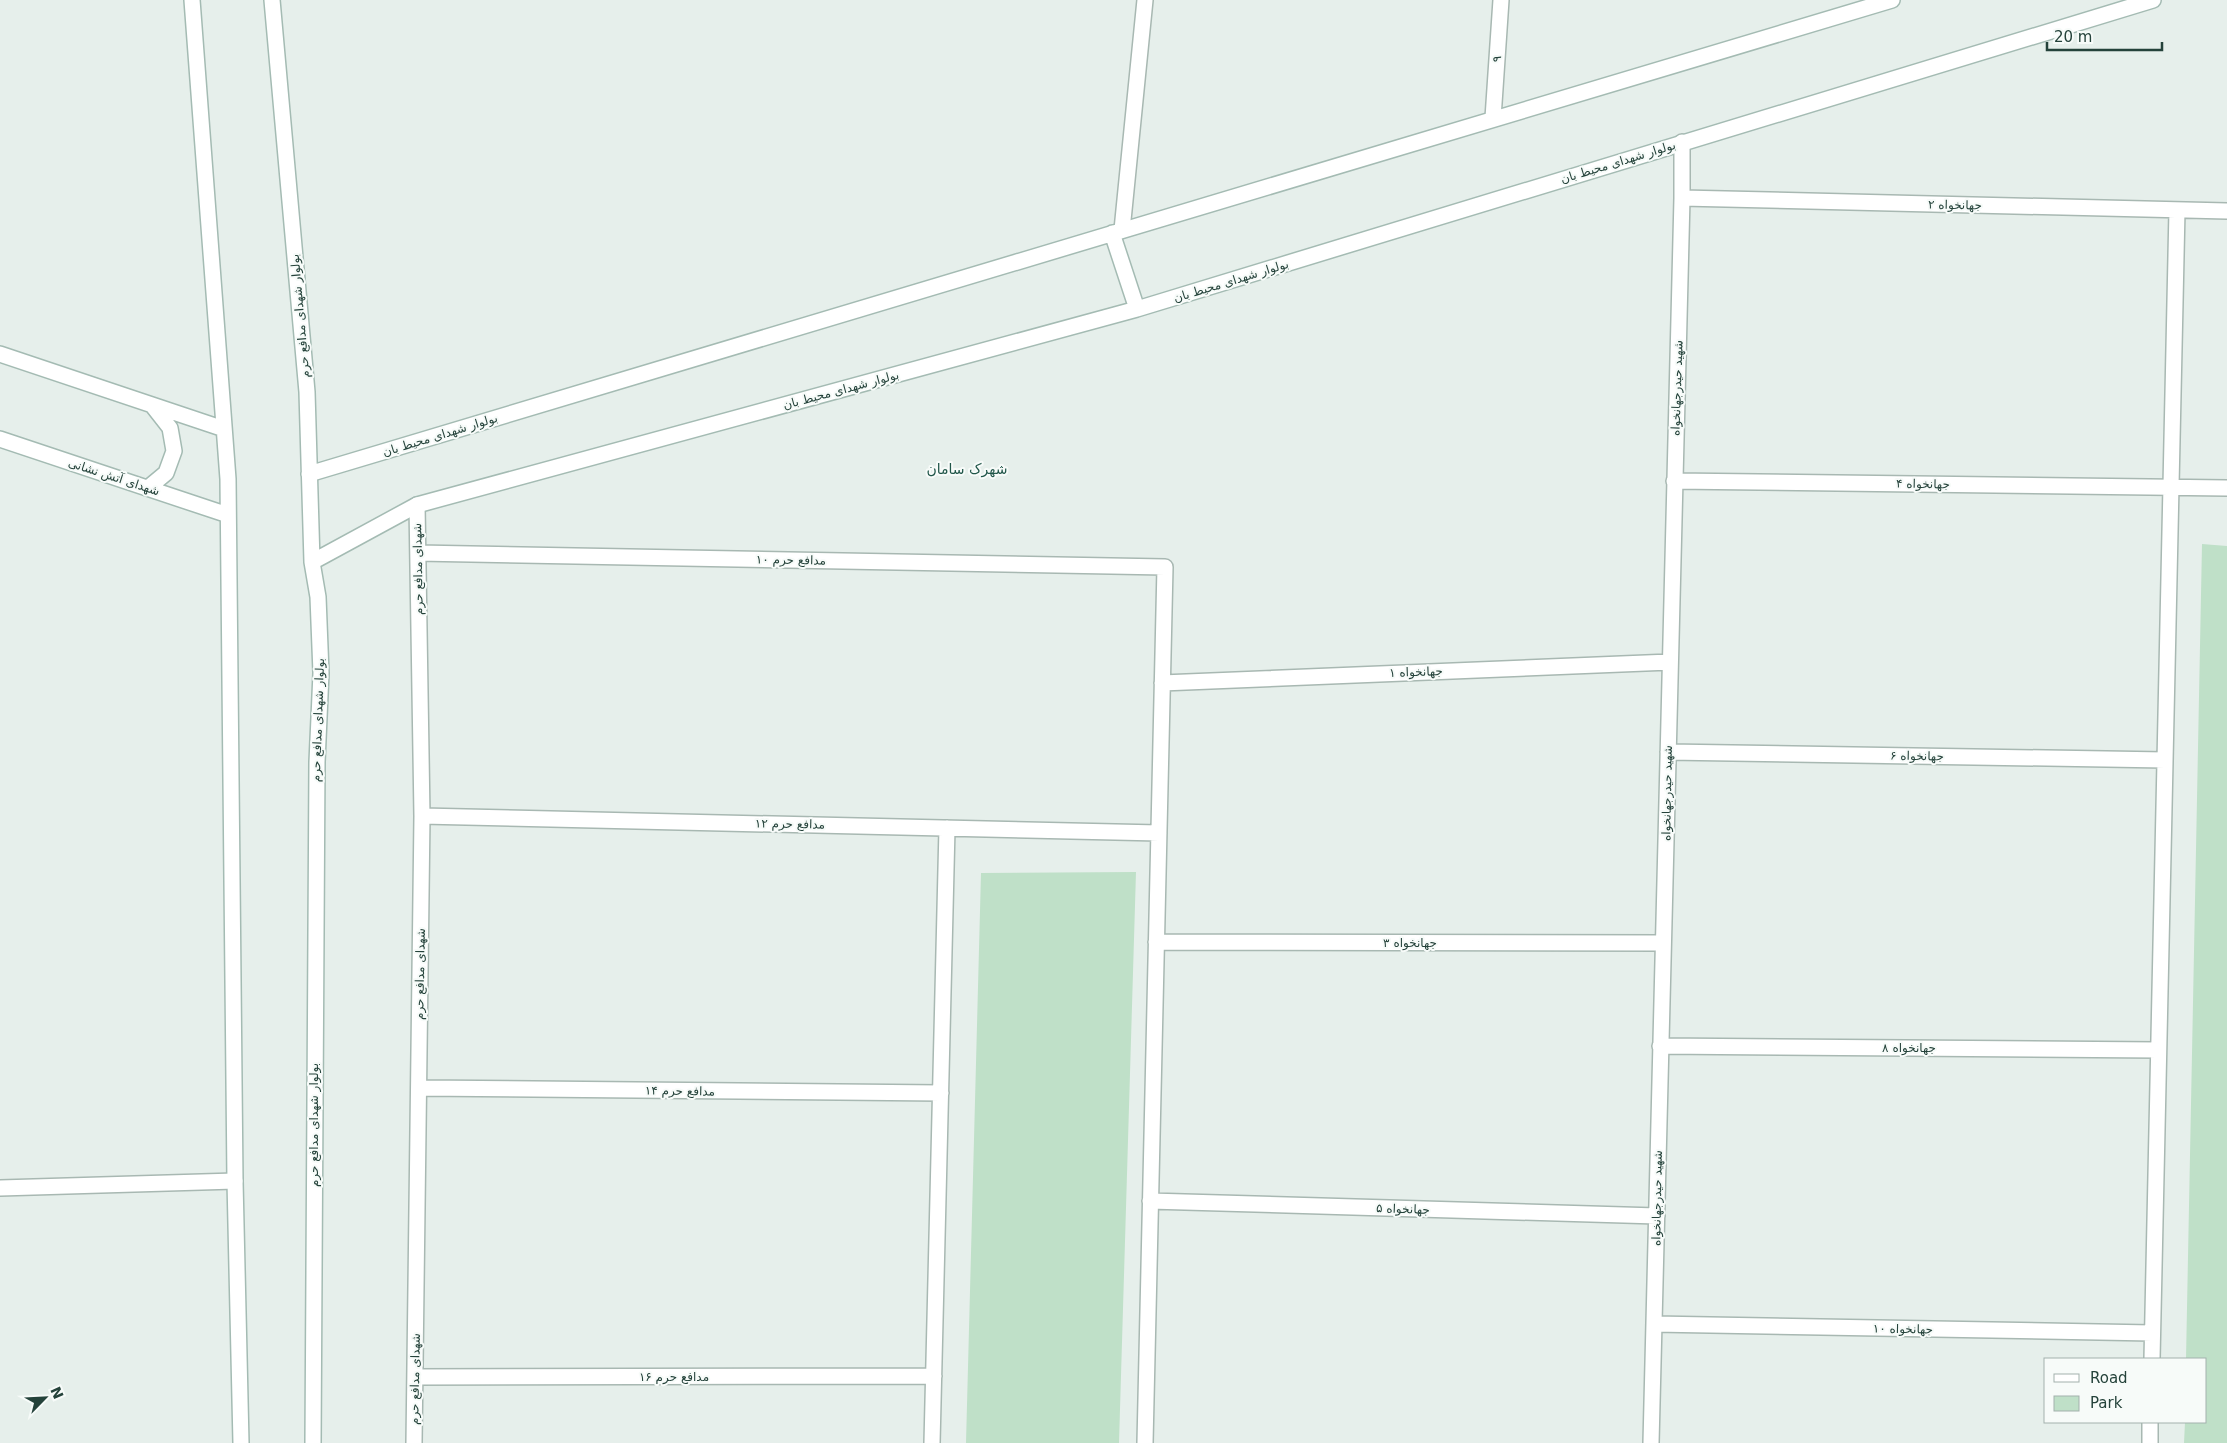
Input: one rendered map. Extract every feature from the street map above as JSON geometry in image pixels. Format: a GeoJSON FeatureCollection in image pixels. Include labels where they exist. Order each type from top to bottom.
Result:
{"type":"FeatureCollection","features":[{"type":"Feature","properties":{"kind":"street"},"geometry":{"type":"LineString","coordinates":[[192,0],[224,429],[228,515],[235,1181],[241,1443]]}},
{"type":"Feature","properties":{"kind":"street","name":"بولوار شهدای مدافع حرم"},"geometry":{"type":"LineString","coordinates":[[272,0],[307,392],[312,562],[318,597],[321,673],[317,762],[312,1443]]}},
{"type":"Feature","properties":{"kind":"street"},"geometry":{"type":"LineString","coordinates":[[1137,309],[1117,231],[1145,0]]}},
{"type":"Feature","properties":{"kind":"street","name":"۹"},"geometry":{"type":"LineString","coordinates":[[1493,118],[1501,0]]}},
{"type":"Feature","properties":{"kind":"street","name":"بولوار شهدای محیط بان"},"geometry":{"type":"LineString","coordinates":[[309,474],[1892,0]]}},
{"type":"Feature","properties":{"kind":"street","name":"بولوار شهدای محیط بان"},"geometry":{"type":"LineString","coordinates":[[312,562],[417,505],[1137,309],[2153,0]]}},
{"type":"Feature","properties":{"kind":"street","name":"شهید حیدرجهانخواه"},"geometry":{"type":"LineString","coordinates":[[1651,1443],[1682,142]]}},
{"type":"Feature","properties":{"kind":"street","name":"جهانخواه ۲"},"geometry":{"type":"LineString","coordinates":[[1682,198],[2227,211]]}},
{"type":"Feature","properties":{"kind":"street"},"geometry":{"type":"LineString","coordinates":[[2152,1358],[2177,210]]}},
{"type":"Feature","properties":{"kind":"street"},"geometry":{"type":"LineString","coordinates":[[0,354],[224,429]]}},
{"type":"Feature","properties":{"kind":"street"},"geometry":{"type":"LineString","coordinates":[[148,488],[166,473],[174,451],[170,428],[152,405]]}},
{"type":"Feature","properties":{"kind":"street","name":"شهدای آتش نشانی"},"geometry":{"type":"LineString","coordinates":[[0,439],[228,515]]}},
{"type":"Feature","properties":{"kind":"street","name":"جهانخواه ۴"},"geometry":{"type":"LineString","coordinates":[[1674,481],[2227,488]]}},
{"type":"Feature","properties":{"kind":"street","name":"شهدای مدافع حرم"},"geometry":{"type":"LineString","coordinates":[[414,1443],[422,816],[417,505]]}},
{"type":"Feature","properties":{"kind":"street","name":"مدافع حرم ۱۰"},"geometry":{"type":"LineString","coordinates":[[418,553],[1165,567],[1162,683]]}},
{"type":"Feature","properties":{"kind":"street","name":"جهانخواه ۱"},"geometry":{"type":"LineString","coordinates":[[1162,683],[1670,662]]}},
{"type":"Feature","properties":{"kind":"street"},"geometry":{"type":"LineString","coordinates":[[1145,1443],[1162,683]]}},
{"type":"Feature","properties":{"kind":"street","name":"جهانخواه ۶"},"geometry":{"type":"LineString","coordinates":[[1668,752],[2165,760]]}},
{"type":"Feature","properties":{"kind":"street","name":"مدافع حرم ۱۲"},"geometry":{"type":"LineString","coordinates":[[422,816],[1159,833]]}},
{"type":"Feature","properties":{"kind":"street"},"geometry":{"type":"LineString","coordinates":[[932,1443],[947,828]]}},
{"type":"Feature","properties":{"kind":"street","name":"جهانخواه ۳"},"geometry":{"type":"LineString","coordinates":[[1156,942],[1663,943]]}},
{"type":"Feature","properties":{"kind":"street","name":"جهانخواه ۸"},"geometry":{"type":"LineString","coordinates":[[1660,1046],[2158,1050]]}},
{"type":"Feature","properties":{"kind":"street","name":"مدافع حرم ۱۴"},"geometry":{"type":"LineString","coordinates":[[418,1088],[940,1093]]}},
{"type":"Feature","properties":{"kind":"street"},"geometry":{"type":"LineString","coordinates":[[0,1188],[235,1181]]}},
{"type":"Feature","properties":{"kind":"street","name":"جهانخواه ۵"},"geometry":{"type":"LineString","coordinates":[[1150,1201],[1657,1216]]}},
{"type":"Feature","properties":{"kind":"street","name":"جهانخواه ۱۰"},"geometry":{"type":"LineString","coordinates":[[1654,1324],[2152,1333]]}},
{"type":"Feature","properties":{"kind":"street","name":"مدافع حرم ۱۶"},"geometry":{"type":"LineString","coordinates":[[415,1377],[934,1376]]}},
{"type":"Feature","properties":{"kind":"street"},"geometry":{"type":"LineString","coordinates":[[2150,1423],[2150,1443]]}},
{"type":"Feature","properties":{"kind":"green space"},"geometry":{"type":"Polygon","coordinates":[[[2202,544],[2227,546],[2227,1443],[2184,1443],[2185,1423],[2207,1423],[2207,1358],[2186,1358],[2202,544]]]}},
{"type":"Feature","properties":{"kind":"green space"},"geometry":{"type":"Polygon","coordinates":[[[1136,872],[1119,1443],[966,1443],[981,873],[1136,872]]]}},
{"type":"Feature","properties":{"kind":"district","name":"شهرک سامان"},"geometry":{"type":"Point","coordinates":[967,469]}}]}
